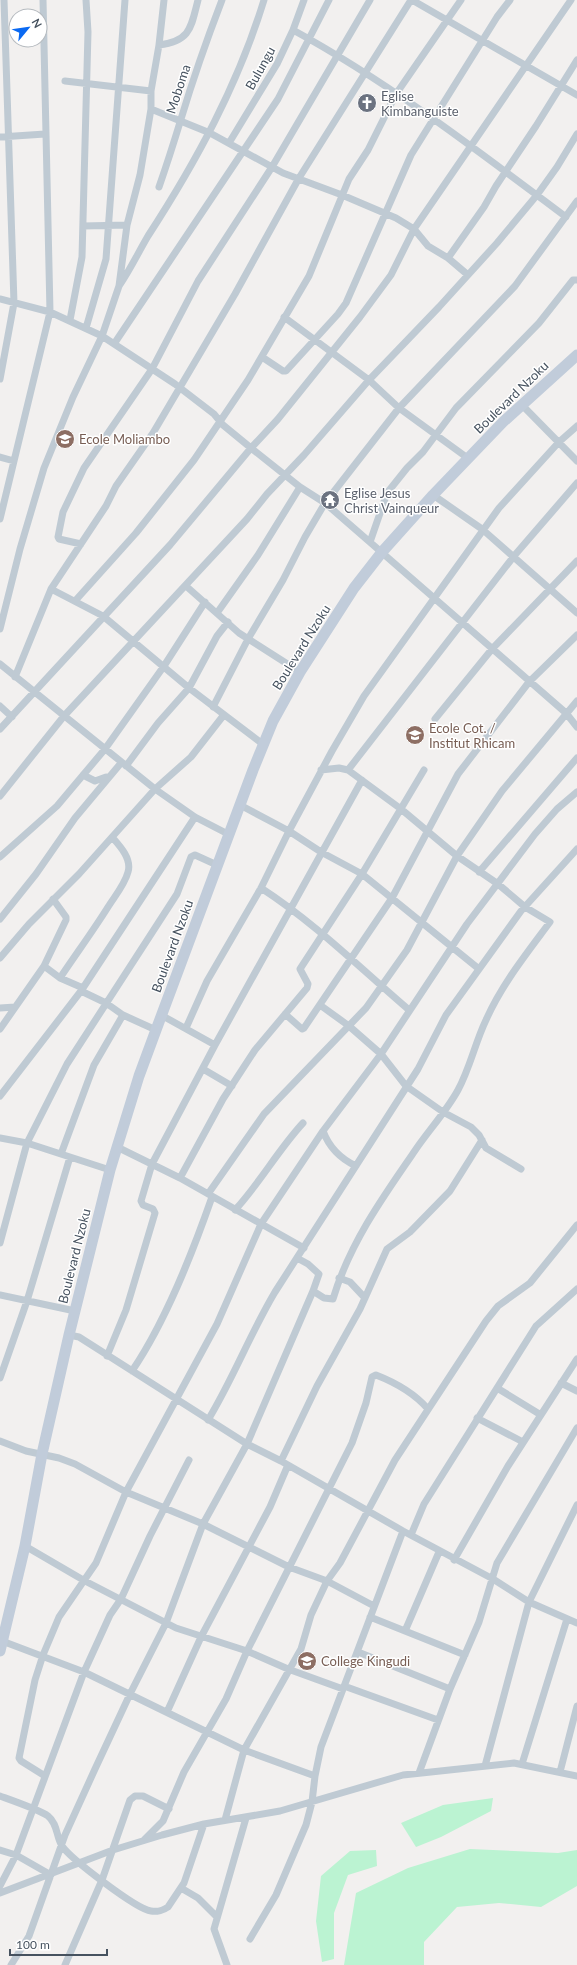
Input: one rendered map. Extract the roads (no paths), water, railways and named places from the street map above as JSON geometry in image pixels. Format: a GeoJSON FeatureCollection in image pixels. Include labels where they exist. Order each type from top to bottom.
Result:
{"type":"FeatureCollection","features":[{"type":"Feature","properties":{"kind":"street"},"geometry":{"type":"LineString","coordinates":[[0,379],[14,303],[4,137],[4,0]]}},
{"type":"Feature","properties":{"kind":"street"},"geometry":{"type":"LineString","coordinates":[[0,519],[50,312],[43,0]]}},
{"type":"Feature","properties":{"kind":"street"},"geometry":{"type":"LineString","coordinates":[[70,320],[82,257],[88,32],[86,0]]}},
{"type":"Feature","properties":{"kind":"street"},"geometry":{"type":"LineString","coordinates":[[86,328],[106,258],[117,87],[125,0]]}},
{"type":"Feature","properties":{"kind":"street"},"geometry":{"type":"LineString","coordinates":[[0,629],[20,549],[44,468],[73,398],[102,336],[119,286],[127,225],[140,175],[151,109],[151,91],[159,44],[164,0]]}},
{"type":"Feature","properties":{"kind":"street"},"geometry":{"type":"LineString","coordinates":[[159,44],[172,43],[184,37],[190,31],[198,0]]}},
{"type":"Feature","properties":{"kind":"street","name":"Moboma"},"geometry":{"type":"LineString","coordinates":[[159,187],[173,150],[180,120],[202,53],[222,0]]}},
{"type":"Feature","properties":{"kind":"street"},"geometry":{"type":"LineString","coordinates":[[119,286],[168,208],[210,133],[235,79],[264,0]]}},
{"type":"Feature","properties":{"kind":"street","name":"Bulungu"},"geometry":{"type":"LineString","coordinates":[[229,143],[277,64],[293,30],[304,0]]}},
{"type":"Feature","properties":{"kind":"street"},"geometry":{"type":"LineString","coordinates":[[114,344],[138,311],[278,99],[308,38],[329,0]]}},
{"type":"Feature","properties":{"kind":"street"},"geometry":{"type":"LineString","coordinates":[[81,544],[58,538],[62,512],[92,454],[152,369],[198,281],[272,167],[370,0]]}},
{"type":"Feature","properties":{"kind":"street"},"geometry":{"type":"LineString","coordinates":[[15,677],[51,589],[106,506],[116,486],[146,445],[178,387],[235,294],[299,178],[411,0],[577,95]]}},
{"type":"Feature","properties":{"kind":"street"},"geometry":{"type":"LineString","coordinates":[[74,601],[136,533],[196,456],[221,421],[262,357],[309,276],[349,179],[368,150],[396,94],[448,21],[461,0]]}},
{"type":"Feature","properties":{"kind":"street"},"geometry":{"type":"LineString","coordinates":[[262,357],[285,372],[315,340],[346,303],[384,213],[411,155],[482,40],[510,0]]}},
{"type":"Feature","properties":{"kind":"street"},"geometry":{"type":"LineString","coordinates":[[0,729],[170,544],[251,448],[278,419],[331,352],[391,275],[414,229],[571,0]]}},
{"type":"Feature","properties":{"kind":"street"},"geometry":{"type":"LineString","coordinates":[[293,30],[338,55],[366,73],[506,171],[566,217]]}},
{"type":"Feature","properties":{"kind":"street"},"geometry":{"type":"LineString","coordinates":[[448,258],[472,226],[577,60]]}},
{"type":"Feature","properties":{"kind":"street"},"geometry":{"type":"LineString","coordinates":[[65,80],[151,91]]}},
{"type":"Feature","properties":{"kind":"street"},"geometry":{"type":"LineString","coordinates":[[151,109],[210,133],[272,167],[384,213],[414,229],[428,246],[448,258],[468,275]]}},
{"type":"Feature","properties":{"kind":"street"},"geometry":{"type":"LineString","coordinates":[[4,137],[45,134]]}},
{"type":"Feature","properties":{"kind":"street"},"geometry":{"type":"LineString","coordinates":[[0,796],[64,716],[186,586],[247,519],[284,474],[304,455],[369,380],[468,275],[537,195],[557,167],[577,134]]}},
{"type":"Feature","properties":{"kind":"street"},"geometry":{"type":"LineString","coordinates":[[213,707],[248,639],[283,580],[305,537],[325,503],[399,408],[515,286],[577,201]]}},
{"type":"Feature","properties":{"kind":"street"},"geometry":{"type":"LineString","coordinates":[[83,226],[127,225]]}},
{"type":"Feature","properties":{"kind":"street"},"geometry":{"type":"LineString","coordinates":[[370,542],[387,493],[407,468],[423,452],[461,403],[539,323],[573,280],[577,280]]}},
{"type":"Feature","properties":{"kind":"street"},"geometry":{"type":"LineString","coordinates":[[0,299],[50,312],[70,320],[102,336],[178,387],[221,421],[251,448],[300,486],[325,503],[566,713],[577,727]]}},
{"type":"Feature","properties":{"kind":"street"},"geometry":{"type":"LineString","coordinates":[[284,317],[369,380],[399,408],[469,459]]}},
{"type":"Feature","properties":{"kind":"street","name":"Boulevard Nzoku"},"geometry":{"type":"LineString","coordinates":[[1,1646],[25,1546],[42,1454],[69,1335],[110,1170],[161,1015],[228,834],[273,721],[300,672],[354,588],[382,552],[433,495],[521,404],[577,355]]}},
{"type":"Feature","properties":{"kind":"street"},"geometry":{"type":"LineString","coordinates":[[521,404],[577,461]]}},
{"type":"Feature","properties":{"kind":"street"},"geometry":{"type":"LineString","coordinates":[[186,1028],[207,981],[261,888],[289,831],[364,696],[482,529],[503,502],[559,442],[577,426]]}},
{"type":"Feature","properties":{"kind":"street"},"geometry":{"type":"LineString","coordinates":[[0,457],[14,461]]}},
{"type":"Feature","properties":{"kind":"street"},"geometry":{"type":"LineString","coordinates":[[348,770],[461,622],[514,556],[577,483]]}},
{"type":"Feature","properties":{"kind":"street"},"geometry":{"type":"LineString","coordinates":[[217,613],[258,555],[300,486]]}},
{"type":"Feature","properties":{"kind":"street"},"geometry":{"type":"LineString","coordinates":[[433,495],[482,529],[514,556],[577,614]]}},
{"type":"Feature","properties":{"kind":"street"},"geometry":{"type":"LineString","coordinates":[[435,719],[492,649],[551,590],[577,561]]}},
{"type":"Feature","properties":{"kind":"street"},"geometry":{"type":"LineString","coordinates":[[186,586],[248,639],[300,672]]}},
{"type":"Feature","properties":{"kind":"street"},"geometry":{"type":"LineString","coordinates":[[51,589],[103,616],[164,666],[188,688],[223,716],[264,745]]}},
{"type":"Feature","properties":{"kind":"street"},"geometry":{"type":"LineString","coordinates":[[0,857],[57,806],[105,749],[164,666],[205,602]]}},
{"type":"Feature","properties":{"kind":"street"},"geometry":{"type":"LineString","coordinates":[[83,775],[95,781],[110,774],[123,764],[188,688],[217,636],[228,622]]}},
{"type":"Feature","properties":{"kind":"street"},"geometry":{"type":"LineString","coordinates":[[285,1014],[303,1029],[392,898],[458,774],[529,682],[577,635]]}},
{"type":"Feature","properties":{"kind":"street"},"geometry":{"type":"LineString","coordinates":[[0,664],[155,789],[195,817],[228,834]]}},
{"type":"Feature","properties":{"kind":"street"},"geometry":{"type":"LineString","coordinates":[[132,1372],[155,1334],[201,1230],[210,1195],[264,1114],[366,1008],[407,950],[457,856],[502,791],[577,701]]}},
{"type":"Feature","properties":{"kind":"street"},"geometry":{"type":"LineString","coordinates":[[0,706],[12,717]]}},
{"type":"Feature","properties":{"kind":"street"},"geometry":{"type":"LineString","coordinates":[[0,958],[29,924],[112,837],[155,789],[190,757],[223,716]]}},
{"type":"Feature","properties":{"kind":"street"},"geometry":{"type":"LineString","coordinates":[[479,872],[577,758]]}},
{"type":"Feature","properties":{"kind":"street"},"geometry":{"type":"LineString","coordinates":[[313,1291],[332,1300],[339,1278],[362,1232],[414,1152],[458,1091],[471,1062],[485,1021],[501,988],[550,922],[525,907],[498,884],[457,856],[402,809],[348,770],[339,768],[322,770]]}},
{"type":"Feature","properties":{"kind":"street"},"geometry":{"type":"LineString","coordinates":[[180,1178],[205,1131],[232,1086],[265,1036],[307,988],[308,984],[300,972],[300,969],[362,874],[424,770]]}},
{"type":"Feature","properties":{"kind":"street"},"geometry":{"type":"LineString","coordinates":[[0,919],[36,874],[75,818],[110,774]]}},
{"type":"Feature","properties":{"kind":"street"},"geometry":{"type":"LineString","coordinates":[[107,1356],[126,1310],[154,1213],[153,1209],[143,1205],[141,1201],[152,1164],[215,1045],[292,909],[362,780]]}},
{"type":"Feature","properties":{"kind":"street"},"geometry":{"type":"LineString","coordinates":[[45,1776],[20,1761],[19,1758],[25,1722],[43,1655],[59,1617],[96,1563],[126,1492],[217,1324],[261,1224],[323,1131],[380,1054],[451,948],[544,824],[557,808],[577,792]]}},
{"type":"Feature","properties":{"kind":"street"},"geometry":{"type":"LineString","coordinates":[[240,805],[289,831],[322,852],[362,874],[451,948],[479,969]]}},
{"type":"Feature","properties":{"kind":"street"},"geometry":{"type":"LineString","coordinates":[[0,1096],[82,989],[195,817]]}},
{"type":"Feature","properties":{"kind":"street"},"geometry":{"type":"LineString","coordinates":[[60,978],[118,893],[129,871],[128,860],[112,837]]}},
{"type":"Feature","properties":{"kind":"street"},"geometry":{"type":"LineString","coordinates":[[208,1420],[222,1396],[260,1316],[418,1068],[446,1016],[525,907],[577,849]]}},
{"type":"Feature","properties":{"kind":"street"},"geometry":{"type":"LineString","coordinates":[[0,1243],[26,1143],[67,1064],[177,894],[192,857],[196,855],[217,865]]}},
{"type":"Feature","properties":{"kind":"street"},"geometry":{"type":"LineString","coordinates":[[261,888],[292,909],[351,958],[409,1010]]}},
{"type":"Feature","properties":{"kind":"street"},"geometry":{"type":"LineString","coordinates":[[0,1029],[44,966],[66,920],[66,917],[54,899]]}},
{"type":"Feature","properties":{"kind":"street"},"geometry":{"type":"LineString","coordinates":[[44,966],[60,978],[106,1003],[123,1015],[156,1030]]}},
{"type":"Feature","properties":{"kind":"street"},"geometry":{"type":"LineString","coordinates":[[320,1005],[349,1026],[380,1054],[406,1086],[443,1112],[476,1130],[486,1148],[521,1169]]}},
{"type":"Feature","properties":{"kind":"street"},"geometry":{"type":"LineString","coordinates":[[0,1008],[15,1007]]}},
{"type":"Feature","properties":{"kind":"street"},"geometry":{"type":"LineString","coordinates":[[61,1154],[94,1066],[123,1015]]}},
{"type":"Feature","properties":{"kind":"street"},"geometry":{"type":"LineString","coordinates":[[161,1015],[215,1045]]}},
{"type":"Feature","properties":{"kind":"street"},"geometry":{"type":"LineString","coordinates":[[203,1069],[232,1086]]}},
{"type":"Feature","properties":{"kind":"street"},"geometry":{"type":"LineString","coordinates":[[235,1210],[252,1191],[285,1142],[303,1123]]}},
{"type":"Feature","properties":{"kind":"street"},"geometry":{"type":"LineString","coordinates":[[323,1131],[326,1140],[333,1149],[343,1158],[356,1166]]}},
{"type":"Feature","properties":{"kind":"street"},"geometry":{"type":"LineString","coordinates":[[0,1138],[26,1143],[110,1170]]}},
{"type":"Feature","properties":{"kind":"street"},"geometry":{"type":"LineString","coordinates":[[167,1712],[201,1637],[281,1484],[284,1463],[317,1386],[346,1336],[387,1249],[410,1232],[450,1190],[482,1140]]}},
{"type":"Feature","properties":{"kind":"street"},"geometry":{"type":"LineString","coordinates":[[117,1147],[180,1178],[304,1248]]}},
{"type":"Feature","properties":{"kind":"street"},"geometry":{"type":"LineString","coordinates":[[0,1378],[26,1300],[70,1157]]}},
{"type":"Feature","properties":{"kind":"street"},"geometry":{"type":"LineString","coordinates":[[225,1820],[244,1750],[288,1669],[301,1649],[311,1615],[327,1581],[340,1563],[395,1460],[486,1321],[498,1306],[530,1283],[577,1225]]}},
{"type":"Feature","properties":{"kind":"street"},"geometry":{"type":"LineString","coordinates":[[11,1965],[28,1936],[65,1835],[130,1694],[166,1623],[203,1524],[247,1444],[313,1291],[319,1274],[308,1264],[297,1258]]}},
{"type":"Feature","properties":{"kind":"street"},"geometry":{"type":"LineString","coordinates":[[339,1278],[350,1282],[365,1298]]}},
{"type":"Feature","properties":{"kind":"street"},"geometry":{"type":"LineString","coordinates":[[411,1535],[424,1504],[536,1326],[577,1289]]}},
{"type":"Feature","properties":{"kind":"street"},"geometry":{"type":"LineString","coordinates":[[0,1295],[75,1311]]}},
{"type":"Feature","properties":{"kind":"street"},"geometry":{"type":"LineString","coordinates":[[69,1335],[79,1337],[247,1444],[284,1463],[439,1552],[492,1579],[529,1602],[577,1622]]}},
{"type":"Feature","properties":{"kind":"street"},"geometry":{"type":"LineString","coordinates":[[454,1560],[523,1442],[577,1359]]}},
{"type":"Feature","properties":{"kind":"street"},"geometry":{"type":"LineString","coordinates":[[142,1841],[163,1821],[184,1772],[226,1700],[247,1651],[355,1436],[366,1403],[372,1377],[376,1375],[386,1379],[415,1396],[428,1409]]}},
{"type":"Feature","properties":{"kind":"street"},"geometry":{"type":"LineString","coordinates":[[561,1383],[577,1392]]}},
{"type":"Feature","properties":{"kind":"street"},"geometry":{"type":"LineString","coordinates":[[497,1388],[541,1415]]}},
{"type":"Feature","properties":{"kind":"street"},"geometry":{"type":"LineString","coordinates":[[478,1418],[523,1442]]}},
{"type":"Feature","properties":{"kind":"street"},"geometry":{"type":"LineString","coordinates":[[419,1773],[450,1689],[479,1622],[497,1563],[577,1428]]}},
{"type":"Feature","properties":{"kind":"street"},"geometry":{"type":"LineString","coordinates":[[0,1441],[26,1451],[59,1458],[74,1464],[126,1492],[203,1524],[289,1567],[327,1581],[374,1606]]}},
{"type":"Feature","properties":{"kind":"street"},"geometry":{"type":"LineString","coordinates":[[0,1886],[16,1855],[84,1672],[110,1615],[121,1599],[150,1536],[189,1460]]}},
{"type":"Feature","properties":{"kind":"street"},"geometry":{"type":"LineString","coordinates":[[485,1766],[529,1602],[574,1518],[577,1505]]}},
{"type":"Feature","properties":{"kind":"street"},"geometry":{"type":"LineString","coordinates":[[250,1939],[276,1895],[306,1825],[312,1802],[315,1776],[321,1747],[403,1531]]}},
{"type":"Feature","properties":{"kind":"street"},"geometry":{"type":"LineString","coordinates":[[25,1546],[84,1581],[166,1623],[201,1637],[247,1651],[288,1669],[438,1720]]}},
{"type":"Feature","properties":{"kind":"street"},"geometry":{"type":"LineString","coordinates":[[405,1631],[439,1552]]}},
{"type":"Feature","properties":{"kind":"street"},"geometry":{"type":"LineString","coordinates":[[370,1617],[465,1656]]}},
{"type":"Feature","properties":{"kind":"street"},"geometry":{"type":"LineString","coordinates":[[522,1764],[567,1619]]}},
{"type":"Feature","properties":{"kind":"street"},"geometry":{"type":"LineString","coordinates":[[1,1646],[43,1655],[84,1672],[244,1750],[315,1776]]}},
{"type":"Feature","properties":{"kind":"street"},"geometry":{"type":"LineString","coordinates":[[358,1652],[450,1689]]}},
{"type":"Feature","properties":{"kind":"street"},"geometry":{"type":"LineString","coordinates":[[560,1772],[577,1706]]}},
{"type":"Feature","properties":{"kind":"street"},"geometry":{"type":"LineString","coordinates":[[0,1894],[113,1850],[142,1841],[204,1824],[246,1818],[312,1802],[376,1782],[419,1773],[505,1763],[522,1764],[577,1776]]}},
{"type":"Feature","properties":{"kind":"street"},"geometry":{"type":"LineString","coordinates":[[0,1796],[43,1814],[50,1819],[57,1831],[62,1846],[79,1863],[140,1907],[151,1912],[168,1907],[180,1888],[195,1853],[204,1824]]}},
{"type":"Feature","properties":{"kind":"street"},"geometry":{"type":"LineString","coordinates":[[65,1965],[102,1880],[130,1800],[134,1796],[143,1796],[169,1809]]}},
{"type":"Feature","properties":{"kind":"street"},"geometry":{"type":"LineString","coordinates":[[227,1965],[214,1929],[246,1818]]}},
{"type":"Feature","properties":{"kind":"street"},"geometry":{"type":"LineString","coordinates":[[0,1850],[16,1855],[51,1875]]}},
{"type":"Feature","properties":{"kind":"street"},"geometry":{"type":"LineString","coordinates":[[180,1888],[198,1898],[217,1917]]}},
{"type":"Feature","properties":{"kind":"place","name":"Eglise Kimbanguiste"},"geometry":{"type":"Point","coordinates":[367,103]}},
{"type":"Feature","properties":{"kind":"place","name":"Ecole Moliambo"},"geometry":{"type":"Point","coordinates":[65,439]}},
{"type":"Feature","properties":{"kind":"place","name":"Eglise Jesus Christ Vainqueur"},"geometry":{"type":"Point","coordinates":[330,500]}},
{"type":"Feature","properties":{"kind":"place","name":"Ecole Cot. / Institut Rhicam"},"geometry":{"type":"Point","coordinates":[415,735]}},
{"type":"Feature","properties":{"kind":"place","name":"College Kingudi"},"geometry":{"type":"Point","coordinates":[307,1661]}}]}
